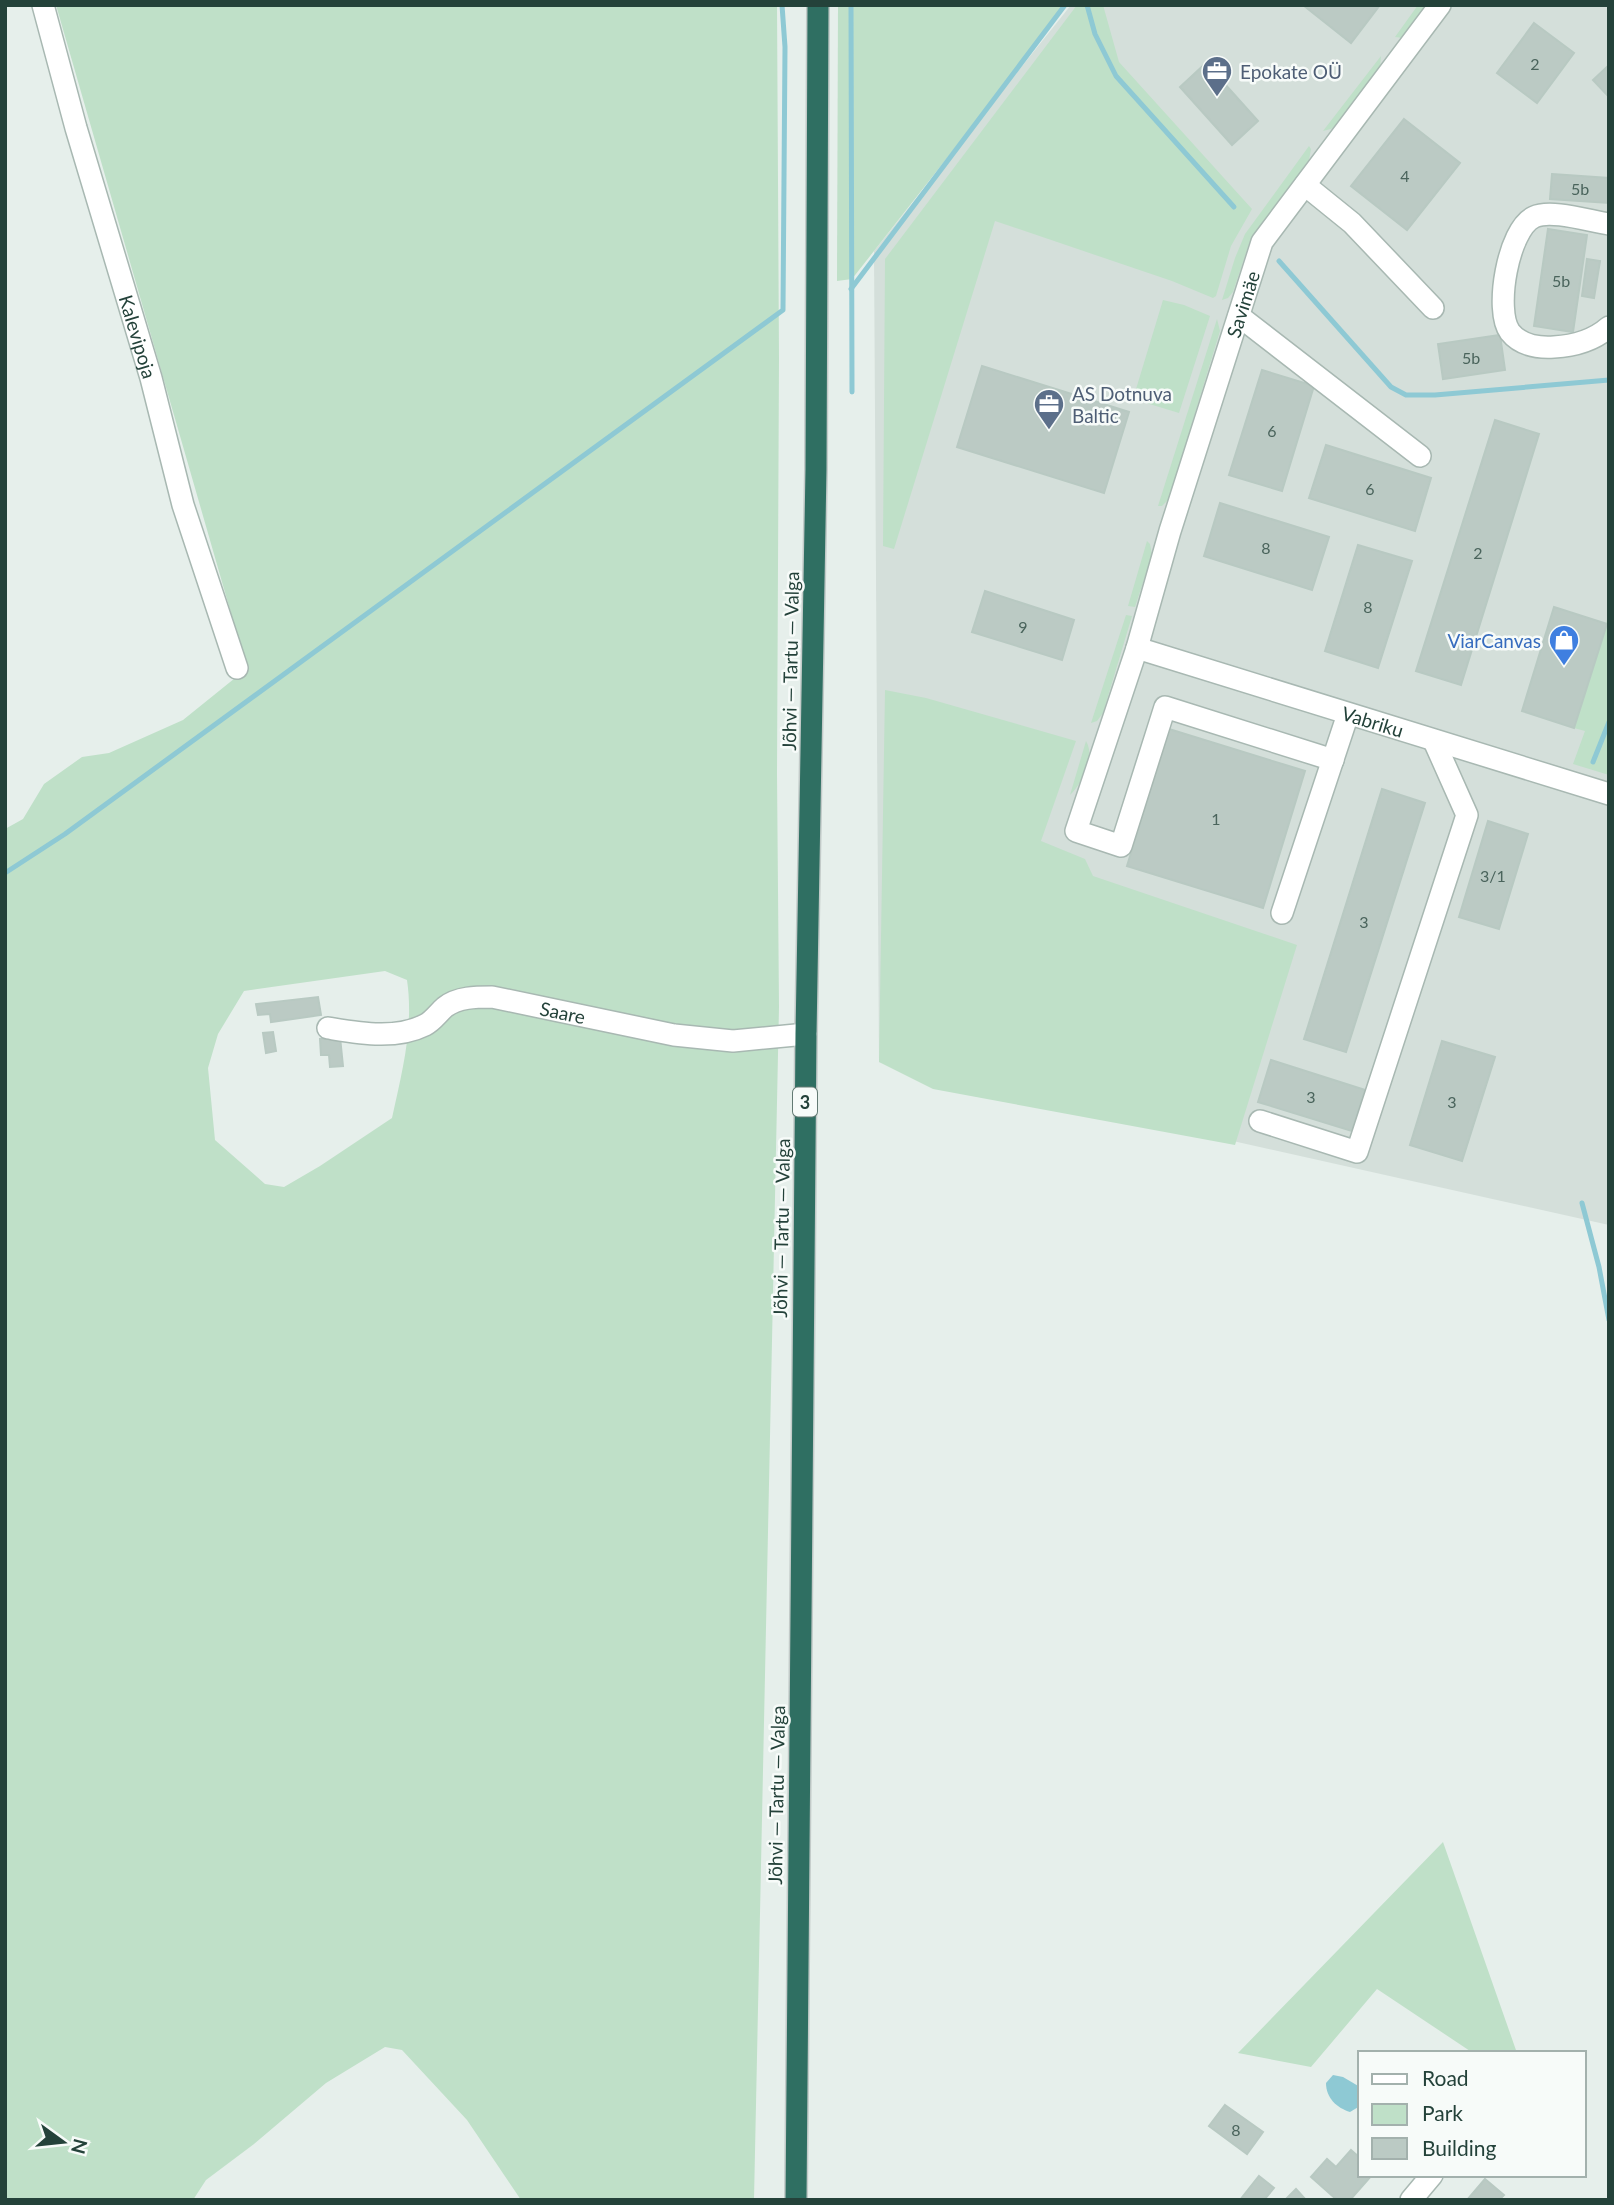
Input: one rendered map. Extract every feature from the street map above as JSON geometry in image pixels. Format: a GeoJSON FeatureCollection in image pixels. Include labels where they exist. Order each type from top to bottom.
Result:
{"type":"FeatureCollection","features":[{"type":"Feature","properties":{"kind":"highway","name":"Jõhvi — Tartu — Valga"},"geometry":{"type":"LineString","coordinates":[[796,2200],[806,1034],[816,469],[818,5]]}},
{"type":"Feature","properties":{"kind":"street","name":"Kalevipoja"},"geometry":{"type":"LineString","coordinates":[[43,5],[76,128],[151,378],[183,505],[237,668]]}},
{"type":"Feature","properties":{"kind":"street","name":"Savimäe"},"geometry":{"type":"LineString","coordinates":[[1333,760],[1166,706],[1121,846],[1076,831],[1137,648],[1170,531],[1262,242],[1440,5]]}},
{"type":"Feature","properties":{"kind":"street"},"geometry":{"type":"LineString","coordinates":[[1305,185],[1352,223],[1433,308]]}},
{"type":"Feature","properties":{"kind":"street"},"geometry":{"type":"LineString","coordinates":[[1609,224],[1556,215],[1533,217],[1517,234],[1508,261],[1503,299],[1508,330],[1521,342],[1541,348],[1570,347],[1598,336],[1609,327]]}},
{"type":"Feature","properties":{"kind":"street"},"geometry":{"type":"LineString","coordinates":[[1239,316],[1420,456]]}},
{"type":"Feature","properties":{"kind":"street","name":"Vabriku"},"geometry":{"type":"LineString","coordinates":[[1137,648],[1609,794]]}},
{"type":"Feature","properties":{"kind":"street"},"geometry":{"type":"LineString","coordinates":[[1282,914],[1348,714]]}},
{"type":"Feature","properties":{"kind":"street"},"geometry":{"type":"LineString","coordinates":[[1260,1121],[1357,1152],[1467,815],[1434,741]]}},
{"type":"Feature","properties":{"kind":"street","name":"Saare"},"geometry":{"type":"LineString","coordinates":[[328,1028],[360,1034],[406,1033],[428,1024],[448,1005],[467,998],[492,997],[674,1035],[733,1041],[806,1034]]}},
{"type":"Feature","properties":{"kind":"street"},"geometry":{"type":"LineString","coordinates":[[1411,2200],[1430,2177]]}},
{"type":"Feature","properties":{"kind":"shaded area"},"geometry":{"type":"Polygon","coordinates":[[[1071,5],[1609,5],[1609,1225],[879,1062],[874,251],[1071,5]]]}},
{"type":"Feature","properties":{"kind":"green space"},"geometry":{"type":"Polygon","coordinates":[[[56,5],[777,5],[779,1007],[754,2200],[521,2200],[467,2120],[402,2050],[385,2047],[326,2083],[254,2144],[206,2180],[193,2200],[5,2200],[5,829],[23,819],[44,784],[82,757],[109,753],[183,720],[245,670],[239,641],[56,5]],[[385,971],[244,991],[218,1034],[208,1068],[215,1140],[265,1184],[284,1187],[392,1118],[408,1033],[407,980],[385,971]]]}},
{"type":"Feature","properties":{"kind":"green space"},"geometry":{"type":"Polygon","coordinates":[[[838,5],[1067,5],[852,279],[837,281],[838,5]]]}},
{"type":"Feature","properties":{"kind":"green space"},"geometry":{"type":"Polygon","coordinates":[[[1077,5],[1103,5],[1119,62],[1252,209],[1231,246],[1216,296],[1213,298],[1172,281],[995,221],[894,549],[883,546],[885,259],[1077,5]]]}},
{"type":"Feature","properties":{"kind":"green space"},"geometry":{"type":"Polygon","coordinates":[[[1418,5],[1428,5],[1403,38],[1395,37],[1418,5]]]}},
{"type":"Feature","properties":{"kind":"green space"},"geometry":{"type":"Polygon","coordinates":[[[1381,56],[1380,68],[1336,125],[1323,131],[1381,56]]]}},
{"type":"Feature","properties":{"kind":"green space"},"geometry":{"type":"Polygon","coordinates":[[[1309,146],[1309,160],[1251,238],[1233,292],[1222,300],[1245,234],[1309,146]]]}},
{"type":"Feature","properties":{"kind":"green space"},"geometry":{"type":"Polygon","coordinates":[[[1163,300],[1210,316],[1179,413],[1133,399],[1163,300]]]}},
{"type":"Feature","properties":{"kind":"green space"},"geometry":{"type":"Polygon","coordinates":[[[1217,319],[1220,331],[1169,499],[1162,506],[1158,506],[1217,319]]]}},
{"type":"Feature","properties":{"kind":"green space"},"geometry":{"type":"Polygon","coordinates":[[[1147,541],[1152,555],[1135,607],[1128,606],[1147,541]]]}},
{"type":"Feature","properties":{"kind":"green space"},"geometry":{"type":"Polygon","coordinates":[[[1609,614],[1609,775],[1573,764],[1585,731],[1574,728],[1609,614]]]}},
{"type":"Feature","properties":{"kind":"green space"},"geometry":{"type":"Polygon","coordinates":[[[1126,615],[1132,616],[1103,713],[1097,721],[1091,723],[1126,615]]]}},
{"type":"Feature","properties":{"kind":"green space"},"geometry":{"type":"Polygon","coordinates":[[[885,690],[926,698],[1076,741],[1041,841],[1085,859],[1093,876],[1297,945],[1235,1145],[933,1089],[879,1062],[885,690]]]}},
{"type":"Feature","properties":{"kind":"green space"},"geometry":{"type":"Polygon","coordinates":[[[1086,741],[1089,748],[1088,762],[1083,777],[1070,795],[1086,741]]]}},
{"type":"Feature","properties":{"kind":"green space"},"geometry":{"type":"Polygon","coordinates":[[[1443,1842],[1516,2051],[1470,2051],[1377,1989],[1311,2067],[1238,2053],[1443,1842]]]}},
{"type":"Feature","properties":{"kind":"water"},"geometry":{"type":"Polygon","coordinates":[[[1333,2075],[1343,2077],[1358,2086],[1358,2107],[1350,2112],[1333,2102],[1326,2083],[1333,2075]]]}},
{"type":"Feature","properties":{"kind":"building"},"geometry":{"type":"Polygon","coordinates":[[[1303,5],[1380,5],[1351,43],[1303,5]]]}},
{"type":"Feature","properties":{"kind":"building"},"geometry":{"type":"Polygon","coordinates":[[[1534,23],[1574,53],[1537,103],[1497,73],[1534,23]]]}},
{"type":"Feature","properties":{"kind":"building"},"geometry":{"type":"Polygon","coordinates":[[[1206,63],[1258,121],[1232,145],[1180,87],[1206,63]]]}},
{"type":"Feature","properties":{"kind":"building"},"geometry":{"type":"Polygon","coordinates":[[[1607,67],[1609,69],[1609,97],[1593,80],[1607,67]]]}},
{"type":"Feature","properties":{"kind":"building"},"geometry":{"type":"Polygon","coordinates":[[[1404,119],[1460,163],[1407,230],[1351,186],[1404,119]]]}},
{"type":"Feature","properties":{"kind":"building"},"geometry":{"type":"Polygon","coordinates":[[[1552,174],[1609,178],[1609,203],[1550,199],[1552,174]]]}},
{"type":"Feature","properties":{"kind":"building"},"geometry":{"type":"Polygon","coordinates":[[[1548,229],[1587,235],[1573,332],[1534,326],[1548,229]]]}},
{"type":"Feature","properties":{"kind":"building"},"geometry":{"type":"Polygon","coordinates":[[[1587,259],[1600,261],[1594,298],[1582,296],[1587,259]]]}},
{"type":"Feature","properties":{"kind":"building"},"geometry":{"type":"Polygon","coordinates":[[[1500,335],[1505,370],[1443,379],[1438,344],[1500,335]]]}},
{"type":"Feature","properties":{"kind":"building"},"geometry":{"type":"Polygon","coordinates":[[[982,366],[1129,412],[1104,493],[957,447],[982,366]]]}},
{"type":"Feature","properties":{"kind":"building"},"geometry":{"type":"Polygon","coordinates":[[[1262,370],[1314,386],[1282,491],[1229,475],[1262,370]]]}},
{"type":"Feature","properties":{"kind":"building"},"geometry":{"type":"Polygon","coordinates":[[[1495,420],[1539,434],[1461,685],[1416,671],[1495,420]]]}},
{"type":"Feature","properties":{"kind":"building"},"geometry":{"type":"Polygon","coordinates":[[[1326,445],[1431,478],[1415,531],[1309,498],[1326,445]]]}},
{"type":"Feature","properties":{"kind":"building"},"geometry":{"type":"Polygon","coordinates":[[[1220,503],[1329,537],[1312,590],[1204,556],[1220,503]]]}},
{"type":"Feature","properties":{"kind":"building"},"geometry":{"type":"Polygon","coordinates":[[[1358,545],[1412,561],[1378,668],[1325,651],[1358,545]]]}},
{"type":"Feature","properties":{"kind":"building"},"geometry":{"type":"Polygon","coordinates":[[[985,591],[1074,620],[1062,660],[972,632],[985,591]]]}},
{"type":"Feature","properties":{"kind":"building","name":"ViarCanvas"},"geometry":{"type":"Polygon","coordinates":[[[1554,607],[1607,624],[1574,728],[1522,711],[1554,607]]]}},
{"type":"Feature","properties":{"kind":"building"},"geometry":{"type":"Polygon","coordinates":[[[1169,729],[1305,771],[1263,908],[1127,866],[1169,729]]]}},
{"type":"Feature","properties":{"kind":"building"},"geometry":{"type":"Polygon","coordinates":[[[1382,789],[1425,803],[1346,1052],[1304,1039],[1382,789]]]}},
{"type":"Feature","properties":{"kind":"building"},"geometry":{"type":"Polygon","coordinates":[[[1488,821],[1528,834],[1499,929],[1459,917],[1488,821]]]}},
{"type":"Feature","properties":{"kind":"building"},"geometry":{"type":"Polygon","coordinates":[[[318,997],[321,1015],[271,1022],[270,1014],[258,1015],[256,1004],[318,997]]]}},
{"type":"Feature","properties":{"kind":"building"},"geometry":{"type":"Polygon","coordinates":[[[273,1032],[276,1051],[266,1053],[263,1033],[273,1032]]]}},
{"type":"Feature","properties":{"kind":"building"},"geometry":{"type":"Polygon","coordinates":[[[340,1037],[343,1066],[330,1067],[329,1055],[321,1055],[320,1039],[340,1037]]]}},
{"type":"Feature","properties":{"kind":"building"},"geometry":{"type":"Polygon","coordinates":[[[1442,1041],[1495,1057],[1462,1161],[1410,1145],[1442,1041]]]}},
{"type":"Feature","properties":{"kind":"building"},"geometry":{"type":"Polygon","coordinates":[[[1271,1060],[1365,1090],[1352,1131],[1258,1102],[1271,1060]]]}},
{"type":"Feature","properties":{"kind":"building"},"geometry":{"type":"Polygon","coordinates":[[[1225,2105],[1263,2132],[1247,2154],[1209,2126],[1225,2105]]]}},
{"type":"Feature","properties":{"kind":"building"},"geometry":{"type":"Polygon","coordinates":[[[1351,2150],[1358,2156],[1358,2177],[1370,2177],[1350,2200],[1337,2200],[1311,2177],[1327,2159],[1336,2167],[1351,2150]]]}},
{"type":"Feature","properties":{"kind":"building"},"geometry":{"type":"Polygon","coordinates":[[[1259,2176],[1274,2188],[1264,2200],[1240,2200],[1259,2176]]]}},
{"type":"Feature","properties":{"kind":"building"},"geometry":{"type":"Polygon","coordinates":[[[1485,2179],[1504,2195],[1499,2200],[1467,2200],[1485,2179]]]}},
{"type":"Feature","properties":{"kind":"building"},"geometry":{"type":"Polygon","coordinates":[[[1296,2189],[1306,2200],[1285,2200],[1296,2189]]]}},
{"type":"Feature","properties":{"kind":"waterway"},"geometry":{"type":"LineString","coordinates":[[5,873],[65,834],[783,310],[785,47],[782,5]]}},
{"type":"Feature","properties":{"kind":"waterway"},"geometry":{"type":"LineString","coordinates":[[851,5],[852,392]]}},
{"type":"Feature","properties":{"kind":"waterway"},"geometry":{"type":"LineString","coordinates":[[851,289],[1065,5]]}},
{"type":"Feature","properties":{"kind":"waterway"},"geometry":{"type":"LineString","coordinates":[[1087,5],[1095,34],[1116,76],[1234,207]]}},
{"type":"Feature","properties":{"kind":"waterway"},"geometry":{"type":"LineString","coordinates":[[1279,261],[1391,387],[1406,395],[1435,395],[1609,380]]}},
{"type":"Feature","properties":{"kind":"waterway"},"geometry":{"type":"LineString","coordinates":[[1593,762],[1609,722]]}},
{"type":"Feature","properties":{"kind":"waterway"},"geometry":{"type":"LineString","coordinates":[[1582,1203],[1599,1267],[1609,1320]]}},
{"type":"Feature","properties":{"kind":"place","name":"Epokate OÜ"},"geometry":{"type":"Point","coordinates":[1217,98]}},
{"type":"Feature","properties":{"kind":"place","name":"AS Dotnuva Baltic"},"geometry":{"type":"Point","coordinates":[1049,431]}},
{"type":"Feature","properties":{"kind":"place","name":"ViarCanvas"},"geometry":{"type":"Point","coordinates":[1564,667]}}]}
